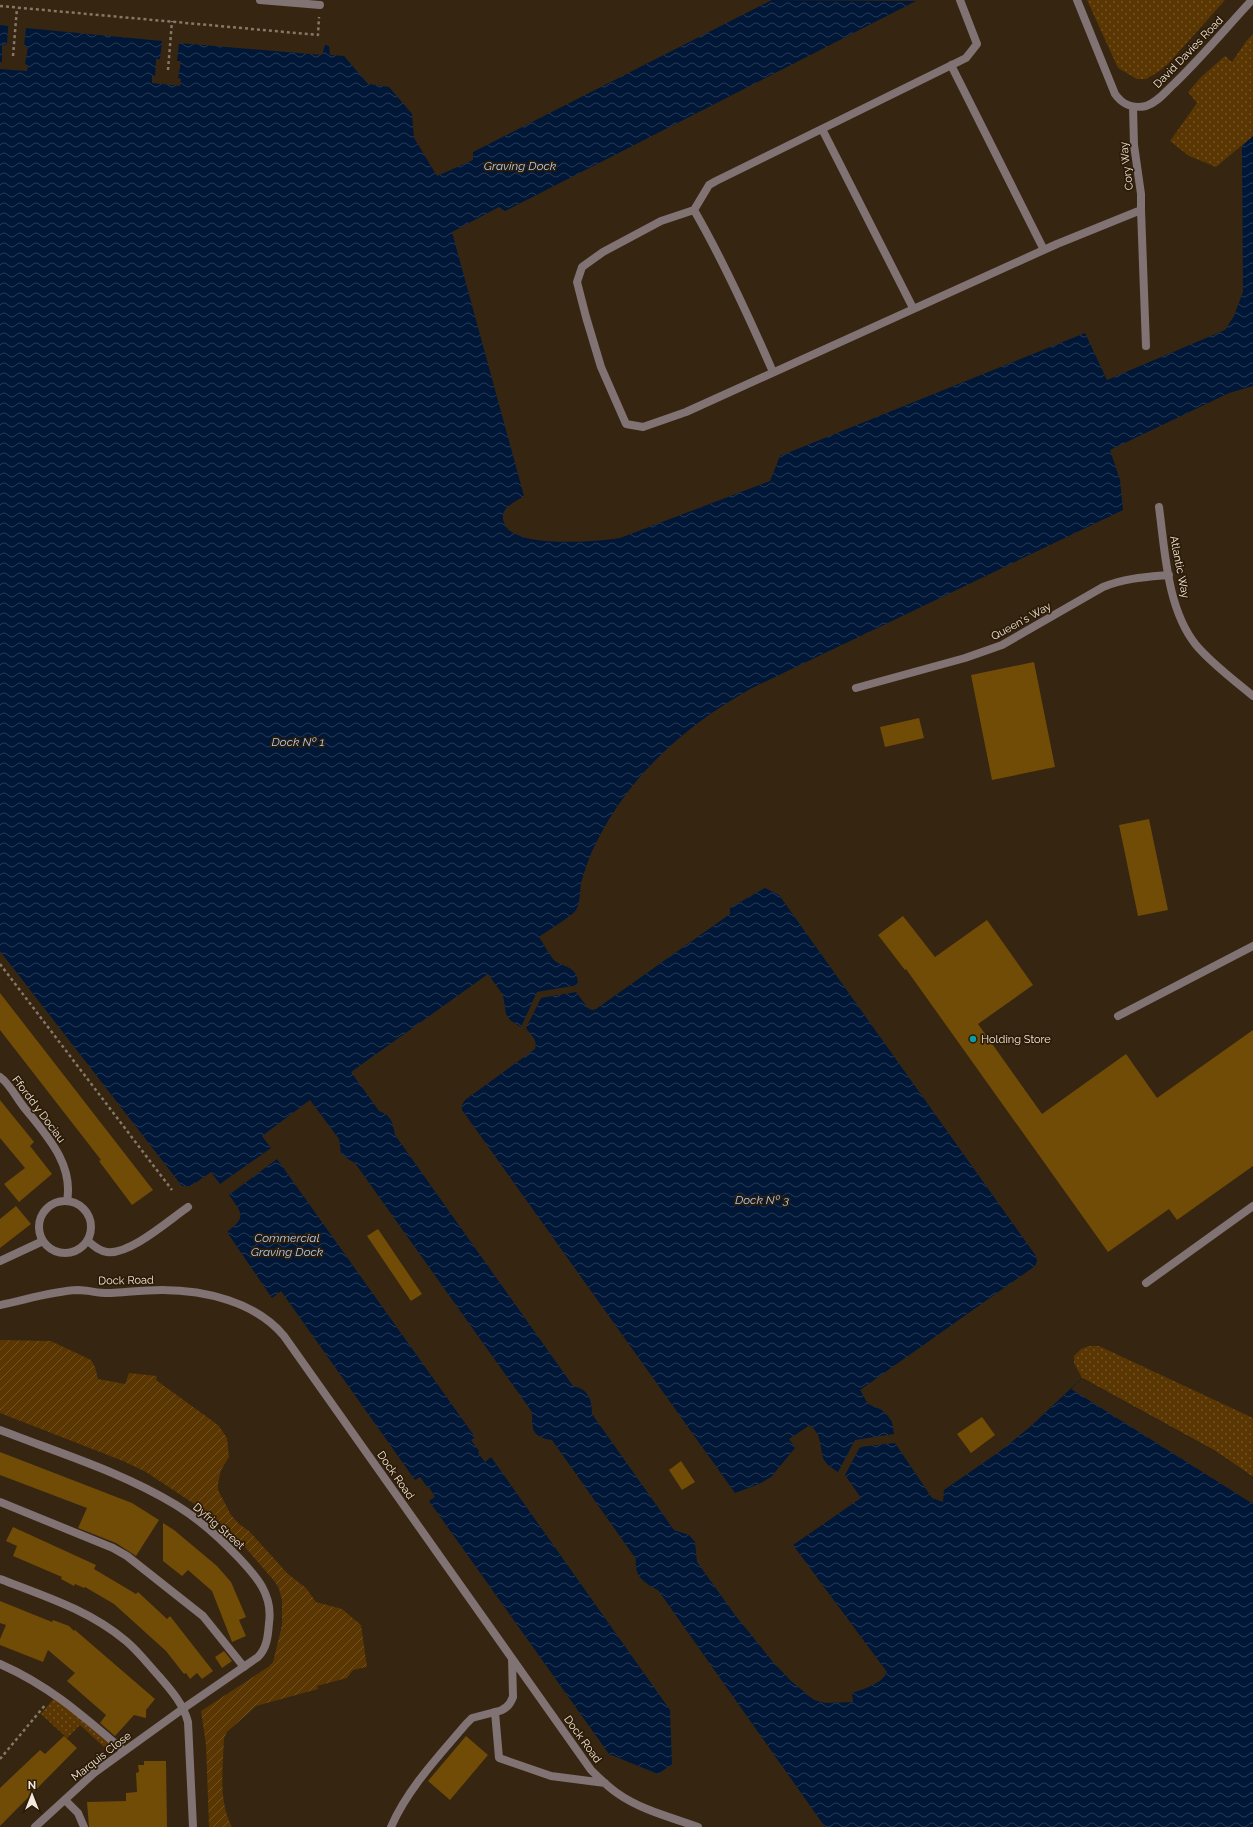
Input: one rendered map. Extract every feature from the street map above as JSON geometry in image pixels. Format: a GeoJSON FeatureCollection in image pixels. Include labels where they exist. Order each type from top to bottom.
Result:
{"type":"FeatureCollection","features":[{"type":"Feature","properties":{"kind":"street"},"geometry":{"type":"LineString","coordinates":[[260,0],[291,1],[320,5]]}},
{"type":"Feature","properties":{"kind":"street"},"geometry":{"type":"LineString","coordinates":[[960,0],[977,44],[966,58],[709,185],[694,210],[661,221],[604,252],[582,267],[577,282],[586,317],[601,367],[626,424],[643,427],[686,412],[913,308],[1044,250],[1141,210]]}},
{"type":"Feature","properties":{"kind":"street"},"geometry":{"type":"LineString","coordinates":[[1076,0],[1116,94],[1121,103],[1133,108]]}},
{"type":"Feature","properties":{"kind":"street","name":"David Davies Road"},"geometry":{"type":"LineString","coordinates":[[1133,108],[1147,106],[1157,100],[1198,60],[1252,0]]}},
{"type":"Feature","properties":{"kind":"street"},"geometry":{"type":"LineString","coordinates":[[951,65],[1044,250]]}},
{"type":"Feature","properties":{"kind":"street","name":"Cory Way"},"geometry":{"type":"LineString","coordinates":[[1133,108],[1134,145],[1141,210],[1146,346]]}},
{"type":"Feature","properties":{"kind":"street"},"geometry":{"type":"LineString","coordinates":[[822,129],[913,308]]}},
{"type":"Feature","properties":{"kind":"street"},"geometry":{"type":"LineString","coordinates":[[694,210],[712,240],[740,297],[773,372]]}},
{"type":"Feature","properties":{"kind":"street","name":"Atlantic Way"},"geometry":{"type":"LineString","coordinates":[[1160,507],[1169,575],[1182,619],[1196,644],[1253,696]]}},
{"type":"Feature","properties":{"kind":"street","name":"Queen's Way"},"geometry":{"type":"LineString","coordinates":[[856,688],[966,658],[1002,646],[1096,590],[1117,581],[1130,578],[1169,575]]}},
{"type":"Feature","properties":{"kind":"street"},"geometry":{"type":"LineString","coordinates":[[1118,1016],[1253,946]]}},
{"type":"Feature","properties":{"kind":"street","name":"Ffordd y Dociau"},"geometry":{"type":"LineString","coordinates":[[0,1077],[60,1155],[67,1176],[69,1190],[67,1201]]}},
{"type":"Feature","properties":{"kind":"street"},"geometry":{"type":"LineString","coordinates":[[67,1201],[80,1206],[89,1215],[92,1224],[92,1233],[88,1241],[78,1250],[65,1254],[52,1250],[43,1241],[39,1226],[41,1218],[51,1205],[67,1201]]}},
{"type":"Feature","properties":{"kind":"street"},"geometry":{"type":"LineString","coordinates":[[1146,1282],[1253,1206]]}},
{"type":"Feature","properties":{"kind":"street"},"geometry":{"type":"LineString","coordinates":[[88,1241],[100,1250],[108,1252],[129,1248],[188,1207]]}},
{"type":"Feature","properties":{"kind":"street"},"geometry":{"type":"LineString","coordinates":[[0,1261],[43,1241]]}},
{"type":"Feature","properties":{"kind":"street","name":"Dock Road"},"geometry":{"type":"LineString","coordinates":[[0,1306],[54,1293],[78,1290],[109,1293],[164,1290],[210,1295],[232,1302],[264,1317],[284,1336],[591,1770],[604,1783],[637,1805],[698,1827]]}},
{"type":"Feature","properties":{"kind":"street","name":"Dyfrig Street"},"geometry":{"type":"LineString","coordinates":[[0,1430],[119,1476],[151,1491],[192,1515],[226,1544],[256,1576],[264,1589],[269,1603],[270,1622],[265,1648],[258,1657],[184,1708]]}},
{"type":"Feature","properties":{"kind":"street"},"geometry":{"type":"LineString","coordinates":[[0,1502],[113,1548],[127,1556],[203,1616],[244,1667]]}},
{"type":"Feature","properties":{"kind":"street"},"geometry":{"type":"LineString","coordinates":[[0,1579],[74,1608],[112,1630],[138,1652],[170,1688],[184,1708],[189,1732],[193,1827]]}},
{"type":"Feature","properties":{"kind":"street"},"geometry":{"type":"LineString","coordinates":[[391,1827],[396,1815],[415,1785],[466,1724],[472,1718],[504,1709],[511,1702],[513,1697],[512,1658]]}},
{"type":"Feature","properties":{"kind":"street"},"geometry":{"type":"LineString","coordinates":[[0,1664],[31,1678],[54,1694],[124,1751]]}},
{"type":"Feature","properties":{"kind":"street","name":"Marquis Close"},"geometry":{"type":"LineString","coordinates":[[35,1827],[94,1773],[184,1708]]}},
{"type":"Feature","properties":{"kind":"street"},"geometry":{"type":"LineString","coordinates":[[495,1712],[499,1758],[551,1776],[604,1783]]}},
{"type":"Feature","properties":{"kind":"street"},"geometry":{"type":"LineString","coordinates":[[65,1800],[78,1813],[84,1827]]}},
{"type":"Feature","properties":{"kind":"path"},"geometry":{"type":"LineString","coordinates":[[0,6],[318,35]]}},
{"type":"Feature","properties":{"kind":"path"},"geometry":{"type":"LineString","coordinates":[[13,56],[17,8]]}},
{"type":"Feature","properties":{"kind":"path"},"geometry":{"type":"LineString","coordinates":[[168,70],[172,21]]}},
{"type":"Feature","properties":{"kind":"path"},"geometry":{"type":"LineString","coordinates":[[0,964],[172,1190]]}},
{"type":"Feature","properties":{"kind":"path"},"geometry":{"type":"LineString","coordinates":[[0,1759],[54,1694]]}},
{"type":"Feature","properties":{"kind":"shaded area"},"geometry":{"type":"Polygon","coordinates":[[[1087,0],[1225,0],[1168,64],[1146,79],[1137,79],[1118,68],[1087,0]]]}},
{"type":"Feature","properties":{"kind":"shaded area"},"geometry":{"type":"Polygon","coordinates":[[[1253,34],[1253,136],[1216,167],[1189,156],[1170,141],[1197,103],[1188,92],[1201,77],[1225,56],[1232,62],[1253,34]]]}},
{"type":"Feature","properties":{"kind":"shaded area"},"geometry":{"type":"Polygon","coordinates":[[[0,1340],[51,1341],[91,1360],[95,1367],[98,1379],[125,1384],[129,1373],[157,1376],[156,1380],[218,1425],[227,1438],[229,1457],[221,1470],[218,1490],[231,1515],[239,1524],[249,1531],[288,1574],[306,1588],[316,1602],[342,1609],[361,1625],[367,1667],[353,1670],[347,1678],[317,1686],[318,1689],[256,1706],[227,1732],[224,1738],[222,1784],[225,1806],[232,1827],[209,1827],[206,1745],[201,1711],[268,1667],[273,1662],[282,1625],[282,1600],[279,1589],[275,1582],[244,1546],[211,1515],[146,1472],[123,1461],[0,1413],[0,1340]]]}},
{"type":"Feature","properties":{"kind":"shaded area"},"geometry":{"type":"Polygon","coordinates":[[[1089,1346],[1099,1346],[1253,1418],[1253,1477],[1215,1451],[1082,1378],[1074,1363],[1074,1356],[1081,1349],[1089,1346]]]}},
{"type":"Feature","properties":{"kind":"shaded area"},"geometry":{"type":"Polygon","coordinates":[[[55,1697],[113,1747],[109,1750],[105,1748],[80,1725],[67,1738],[41,1714],[55,1697]]]}},
{"type":"Feature","properties":{"kind":"water","name":"Dock Nº 1"},"geometry":{"type":"Polygon","coordinates":[[[772,0],[916,1],[505,211],[499,207],[452,232],[524,496],[507,507],[503,515],[505,525],[512,532],[524,537],[558,542],[594,541],[620,538],[770,481],[780,456],[1085,333],[1107,380],[1225,330],[1234,316],[1243,292],[1242,146],[1253,136],[1253,386],[1229,393],[1110,450],[1120,480],[1123,510],[752,688],[728,702],[684,734],[663,752],[627,793],[611,816],[597,841],[590,856],[581,883],[579,901],[576,910],[539,937],[549,954],[556,962],[575,973],[578,985],[537,992],[521,1027],[510,1020],[506,1014],[503,995],[488,974],[351,1072],[379,1111],[389,1117],[395,1135],[573,1386],[586,1392],[590,1399],[592,1414],[674,1530],[689,1535],[695,1542],[697,1562],[735,1615],[773,1662],[791,1681],[814,1700],[825,1703],[853,1702],[852,1693],[877,1683],[885,1676],[887,1672],[793,1545],[861,1498],[845,1475],[860,1447],[895,1443],[932,1498],[943,1502],[944,1490],[999,1452],[1030,1427],[1082,1378],[1215,1451],[1253,1477],[1253,1827],[825,1827],[658,1590],[644,1582],[638,1574],[636,1559],[552,1440],[540,1437],[534,1432],[532,1412],[355,1163],[341,1153],[339,1139],[310,1100],[262,1136],[271,1148],[220,1184],[211,1172],[191,1186],[182,1186],[0,951],[0,69],[27,71],[28,65],[25,64],[28,47],[24,46],[26,28],[162,41],[160,59],[156,59],[155,76],[152,76],[152,83],[180,86],[181,79],[178,78],[181,61],[177,61],[179,43],[322,55],[325,45],[329,46],[330,55],[344,56],[368,84],[389,87],[412,114],[414,138],[437,176],[473,160],[473,152],[772,0]]]}},
{"type":"Feature","properties":{"kind":"water"},"geometry":{"type":"Polygon","coordinates":[[[0,25],[8,26],[7,45],[2,44],[2,62],[0,62],[0,25]]]}},
{"type":"Feature","properties":{"kind":"water","name":"Dock Nº 3"},"geometry":{"type":"Polygon","coordinates":[[[765,888],[779,895],[1036,1256],[1037,1261],[1035,1266],[860,1390],[868,1404],[882,1410],[887,1415],[892,1422],[894,1434],[855,1440],[838,1472],[825,1461],[818,1436],[810,1425],[789,1439],[795,1448],[771,1477],[759,1484],[735,1493],[462,1110],[462,1105],[465,1100],[535,1049],[535,1040],[526,1028],[541,998],[576,992],[588,1008],[592,1010],[596,1009],[730,914],[730,908],[765,888]]]}},
{"type":"Feature","properties":{"kind":"water","name":"Commercial Graving Dock"},"geometry":{"type":"Polygon","coordinates":[[[277,1159],[475,1437],[471,1440],[479,1451],[478,1453],[485,1462],[491,1457],[670,1710],[672,1764],[658,1774],[609,1754],[429,1501],[435,1497],[429,1487],[428,1488],[420,1477],[415,1480],[281,1291],[272,1298],[227,1232],[238,1222],[240,1218],[237,1206],[229,1195],[277,1159]]]}},
{"type":"Feature","properties":{"kind":"pier"},"geometry":{"type":"Polygon","coordinates":[[[1082,1378],[1215,1451],[1253,1477],[1253,1504],[1071,1389],[1082,1378]]]}},
{"type":"Feature","properties":{"kind":"building"},"geometry":{"type":"Polygon","coordinates":[[[1034,662],[1055,767],[992,780],[971,675],[1034,662]]]}},
{"type":"Feature","properties":{"kind":"building"},"geometry":{"type":"Polygon","coordinates":[[[919,718],[924,738],[885,747],[880,727],[919,718]]]}},
{"type":"Feature","properties":{"kind":"building"},"geometry":{"type":"Polygon","coordinates":[[[1149,819],[1168,910],[1138,916],[1119,825],[1149,819]]]}},
{"type":"Feature","properties":{"kind":"building"},"geometry":{"type":"Polygon","coordinates":[[[903,916],[935,957],[987,920],[1033,985],[978,1024],[1042,1114],[1126,1054],[1157,1098],[1253,1030],[1253,1166],[1177,1220],[1169,1209],[1108,1252],[906,969],[905,970],[878,935],[903,916]]]}},
{"type":"Feature","properties":{"kind":"building"},"geometry":{"type":"Polygon","coordinates":[[[0,993],[153,1190],[132,1205],[99,1161],[101,1160],[0,1030],[0,993]]]}},
{"type":"Feature","properties":{"kind":"building"},"geometry":{"type":"Polygon","coordinates":[[[0,1100],[34,1142],[30,1146],[52,1174],[19,1202],[4,1184],[25,1168],[0,1138],[0,1100]]]}},
{"type":"Feature","properties":{"kind":"building"},"geometry":{"type":"Polygon","coordinates":[[[16,1206],[31,1224],[0,1248],[0,1219],[16,1206]]]}},
{"type":"Feature","properties":{"kind":"building"},"geometry":{"type":"Polygon","coordinates":[[[378,1229],[422,1294],[411,1301],[367,1236],[378,1229]]]}},
{"type":"Feature","properties":{"kind":"building"},"geometry":{"type":"Polygon","coordinates":[[[982,1417],[995,1435],[971,1453],[957,1434],[982,1417]]]}},
{"type":"Feature","properties":{"kind":"building"},"geometry":{"type":"Polygon","coordinates":[[[0,1452],[132,1503],[159,1520],[136,1556],[116,1543],[78,1528],[87,1508],[0,1475],[0,1452]]]}},
{"type":"Feature","properties":{"kind":"building"},"geometry":{"type":"Polygon","coordinates":[[[681,1461],[695,1482],[682,1490],[669,1470],[681,1461]]]}},
{"type":"Feature","properties":{"kind":"building"},"geometry":{"type":"Polygon","coordinates":[[[163,1523],[174,1530],[217,1566],[231,1582],[246,1617],[239,1620],[246,1636],[232,1642],[212,1591],[188,1570],[182,1576],[163,1561],[163,1523]]]}},
{"type":"Feature","properties":{"kind":"building"},"geometry":{"type":"Polygon","coordinates":[[[13,1527],[96,1565],[94,1569],[136,1594],[138,1592],[167,1619],[170,1616],[213,1671],[202,1679],[197,1673],[190,1679],[186,1673],[184,1674],[166,1651],[114,1604],[85,1587],[84,1588],[75,1584],[74,1586],[61,1579],[62,1577],[13,1556],[17,1546],[6,1541],[13,1527]]]}},
{"type":"Feature","properties":{"kind":"building"},"geometry":{"type":"Polygon","coordinates":[[[0,1601],[52,1622],[53,1620],[69,1626],[74,1631],[75,1630],[155,1699],[146,1710],[146,1718],[134,1715],[115,1736],[100,1723],[106,1715],[67,1681],[75,1673],[48,1650],[43,1662],[0,1645],[0,1639],[6,1625],[0,1623],[0,1601]]]}},
{"type":"Feature","properties":{"kind":"building"},"geometry":{"type":"Polygon","coordinates":[[[224,1651],[232,1661],[222,1668],[215,1657],[224,1651]]]}},
{"type":"Feature","properties":{"kind":"building"},"geometry":{"type":"Polygon","coordinates":[[[64,1736],[77,1748],[0,1826],[0,1788],[40,1750],[45,1754],[64,1736]]]}},
{"type":"Feature","properties":{"kind":"building"},"geometry":{"type":"Polygon","coordinates":[[[466,1736],[488,1755],[450,1800],[428,1781],[466,1736]]]}},
{"type":"Feature","properties":{"kind":"building"},"geometry":{"type":"Polygon","coordinates":[[[144,1761],[166,1761],[167,1827],[89,1827],[87,1802],[126,1801],[126,1793],[137,1792],[136,1773],[139,1772],[138,1765],[144,1765],[144,1761]]]}},
{"type":"Feature","properties":{"kind":"place","name":"Holding Store"},"geometry":{"type":"Point","coordinates":[973,1039]}},
{"type":"Feature","properties":{"kind":"water label","name":"Graving Dock"},"geometry":{"type":"Point","coordinates":[520,166]}}]}
